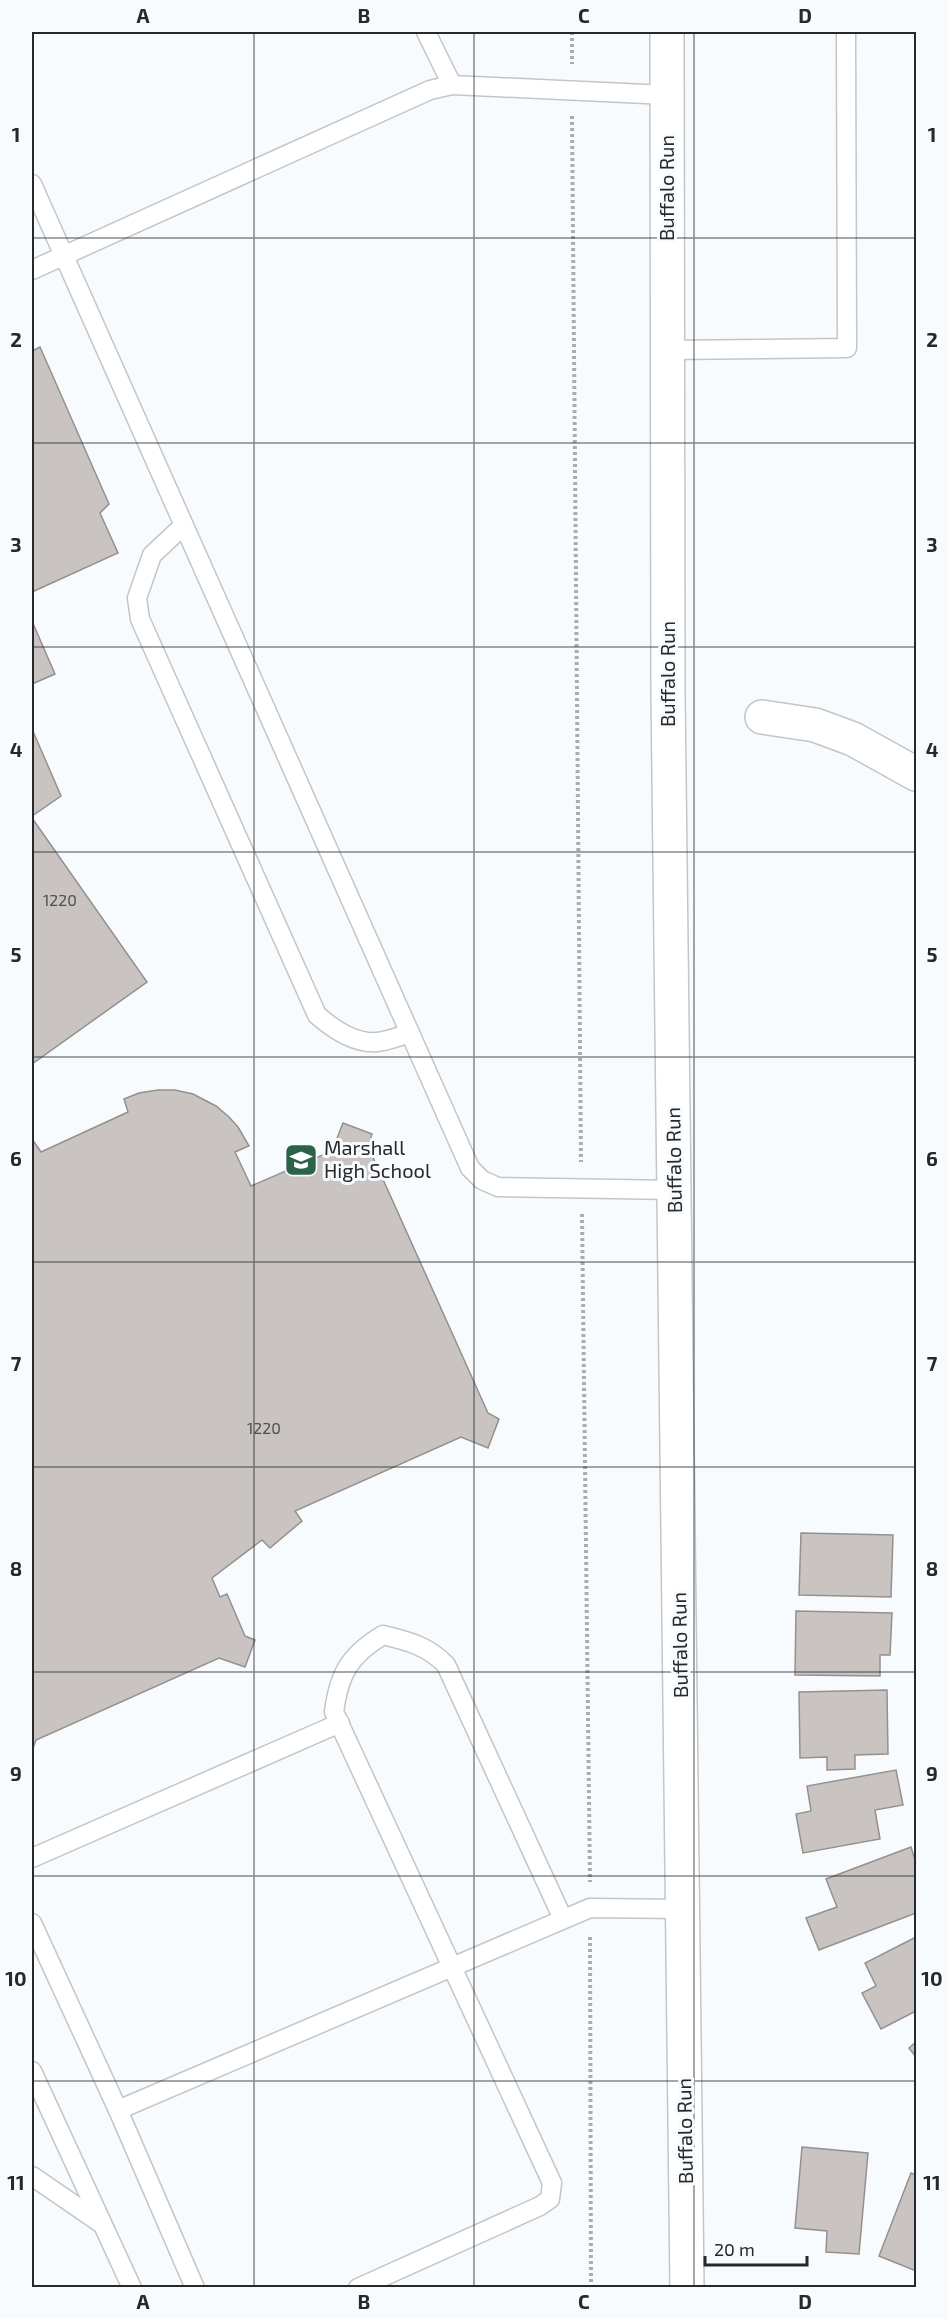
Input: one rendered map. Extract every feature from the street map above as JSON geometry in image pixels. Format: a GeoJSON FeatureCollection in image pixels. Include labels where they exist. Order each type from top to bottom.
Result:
{"type":"FeatureCollection","features":[{"type":"Feature","properties":{"kind":"street","name":"Buffalo Run"},"geometry":{"type":"LineString","coordinates":[[667,32],[668,693],[687,2288]]}},
{"type":"Feature","properties":{"kind":"street"},"geometry":{"type":"LineString","coordinates":[[762,717],[814,725],[853,739],[916,774]]}},
{"type":"Feature","properties":{"kind":"lane"},"geometry":{"type":"LineString","coordinates":[[426,32],[452,85]]}},
{"type":"Feature","properties":{"kind":"lane"},"geometry":{"type":"LineString","coordinates":[[667,350],[847,348],[846,32]]}},
{"type":"Feature","properties":{"kind":"lane"},"geometry":{"type":"LineString","coordinates":[[32,270],[430,90],[452,85],[667,95]]}},
{"type":"Feature","properties":{"kind":"lane"},"geometry":{"type":"LineString","coordinates":[[32,184],[471,1168],[482,1180],[498,1187],[674,1190]]}},
{"type":"Feature","properties":{"kind":"lane"},"geometry":{"type":"LineString","coordinates":[[183,526],[152,555],[137,598],[140,619],[317,1015],[336,1031],[359,1039],[376,1042],[410,1033]]}},
{"type":"Feature","properties":{"kind":"lane"},"geometry":{"type":"LineString","coordinates":[[358,2288],[531,2211],[550,2199],[552,2184],[334,1712],[337,1688],[345,1668],[365,1646],[383,1635],[409,1641],[434,1652],[446,1665],[563,1919]]}},
{"type":"Feature","properties":{"kind":"lane"},"geometry":{"type":"LineString","coordinates":[[32,1858],[340,1723]]}},
{"type":"Feature","properties":{"kind":"lane"},"geometry":{"type":"LineString","coordinates":[[118,2110],[590,1908],[683,1909]]}},
{"type":"Feature","properties":{"kind":"lane"},"geometry":{"type":"LineString","coordinates":[[32,1923],[118,2110],[195,2288]]}},
{"type":"Feature","properties":{"kind":"lane"},"geometry":{"type":"LineString","coordinates":[[32,2071],[132,2288]]}},
{"type":"Feature","properties":{"kind":"lane"},"geometry":{"type":"LineString","coordinates":[[32,2176],[103,2225]]}},
{"type":"Feature","properties":{"kind":"building"},"geometry":{"type":"Polygon","coordinates":[[[40,347],[109,504],[100,513],[118,553],[32,592],[32,351],[40,347]]]}},
{"type":"Feature","properties":{"kind":"building"},"geometry":{"type":"Polygon","coordinates":[[[32,621],[55,674],[32,684],[32,621]]]}},
{"type":"Feature","properties":{"kind":"building"},"geometry":{"type":"Polygon","coordinates":[[[32,729],[61,796],[32,816],[32,729]]]}},
{"type":"Feature","properties":{"kind":"building"},"geometry":{"type":"Polygon","coordinates":[[[32,818],[147,982],[32,1064],[32,818]]]}},
{"type":"Feature","properties":{"kind":"building"},"geometry":{"type":"Polygon","coordinates":[[[175,1090],[193,1094],[216,1106],[229,1117],[249,1146],[235,1152],[251,1186],[332,1151],[343,1123],[372,1134],[368,1146],[488,1413],[499,1419],[488,1448],[461,1437],[295,1511],[302,1521],[270,1548],[262,1540],[212,1578],[220,1597],[227,1594],[245,1636],[255,1640],[245,1667],[219,1658],[36,1740],[32,1751],[32,1139],[41,1152],[128,1112],[124,1099],[139,1093],[175,1090]]]}},
{"type":"Feature","properties":{"kind":"building"},"geometry":{"type":"Polygon","coordinates":[[[801,1533],[893,1535],[891,1597],[799,1595],[801,1533]]]}},
{"type":"Feature","properties":{"kind":"building"},"geometry":{"type":"Polygon","coordinates":[[[796,1611],[892,1613],[890,1655],[880,1655],[880,1676],[795,1675],[796,1611]]]}},
{"type":"Feature","properties":{"kind":"building"},"geometry":{"type":"Polygon","coordinates":[[[887,1690],[888,1754],[855,1755],[855,1769],[827,1770],[827,1757],[800,1758],[799,1692],[887,1690]]]}},
{"type":"Feature","properties":{"kind":"building"},"geometry":{"type":"Polygon","coordinates":[[[896,1770],[903,1805],[875,1810],[880,1839],[803,1853],[796,1814],[811,1811],[807,1786],[896,1770]]]}},
{"type":"Feature","properties":{"kind":"building"},"geometry":{"type":"Polygon","coordinates":[[[911,1847],[916,1863],[916,1913],[819,1950],[806,1918],[837,1907],[826,1879],[911,1847]]]}},
{"type":"Feature","properties":{"kind":"building"},"geometry":{"type":"Polygon","coordinates":[[[916,1937],[916,2011],[881,2029],[862,1993],[876,1986],[865,1963],[916,1937]]]}},
{"type":"Feature","properties":{"kind":"building"},"geometry":{"type":"Polygon","coordinates":[[[916,2042],[916,2057],[909,2048],[916,2042]]]}},
{"type":"Feature","properties":{"kind":"building"},"geometry":{"type":"Polygon","coordinates":[[[802,2147],[868,2153],[859,2254],[826,2252],[827,2231],[795,2228],[802,2147]]]}},
{"type":"Feature","properties":{"kind":"building"},"geometry":{"type":"Polygon","coordinates":[[[911,2173],[916,2175],[916,2271],[879,2256],[911,2173]]]}},
{"type":"Feature","properties":{"kind":"place","name":"Marshall High School"},"geometry":{"type":"Point","coordinates":[301,1160]}}]}
